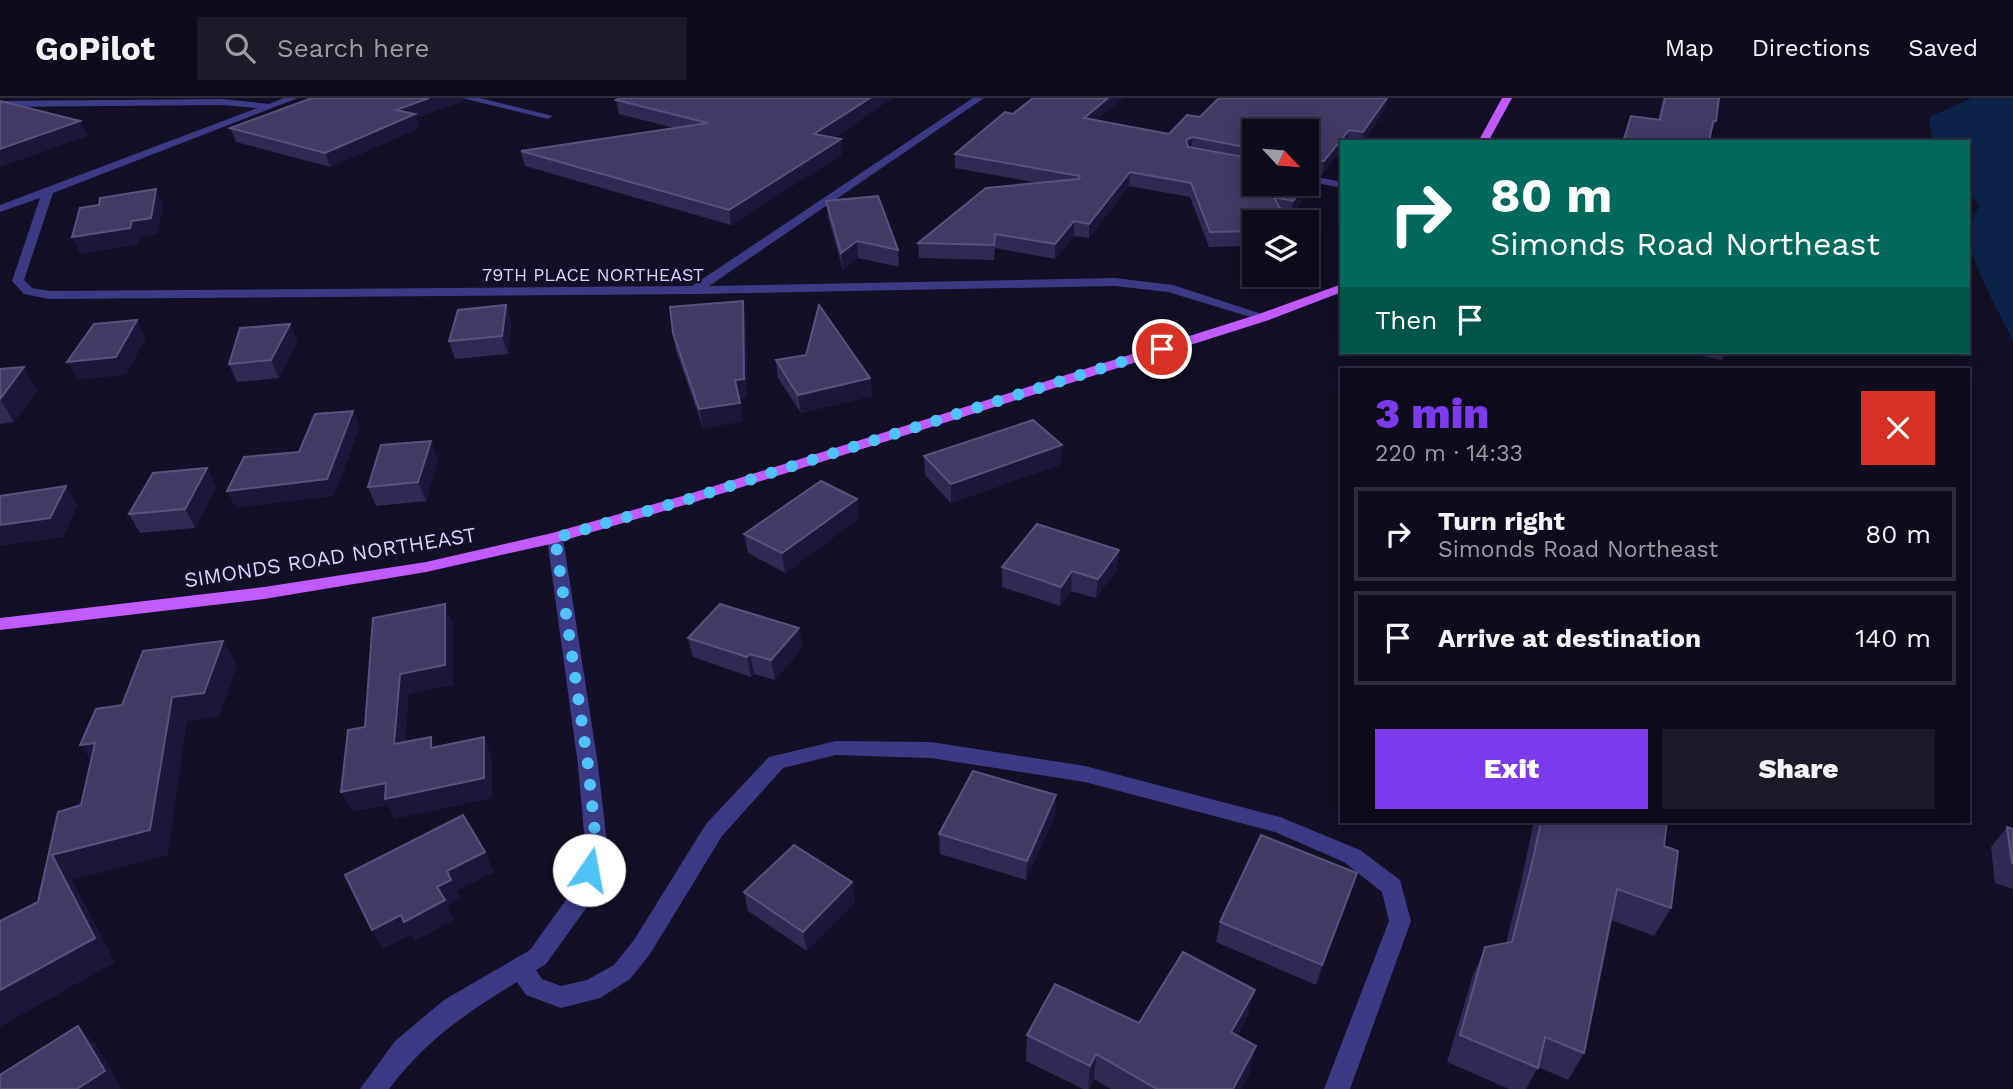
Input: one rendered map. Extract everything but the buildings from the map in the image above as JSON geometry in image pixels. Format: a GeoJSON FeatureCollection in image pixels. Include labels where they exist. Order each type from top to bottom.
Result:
{"type":"FeatureCollection","features":[{"type":"Feature","properties":{"kind":"main road"},"geometry":{"type":"LineString","coordinates":[[1484,140],[1507,98]]}},
{"type":"Feature","properties":{"kind":"main road","name":"SIMONDS ROAD NORTHEAST"},"geometry":{"type":"LineString","coordinates":[[0,624],[264,593],[426,567],[555,538],[692,498],[1264,317],[1340,289]]}},
{"type":"Feature","properties":{"kind":"street"},"geometry":{"type":"LineString","coordinates":[[0,209],[293,98]]}},
{"type":"Feature","properties":{"kind":"street"},"geometry":{"type":"LineString","coordinates":[[467,98],[548,116]]}},
{"type":"Feature","properties":{"kind":"street"},"geometry":{"type":"LineString","coordinates":[[694,290],[979,98]]}},
{"type":"Feature","properties":{"kind":"street"},"geometry":{"type":"LineString","coordinates":[[0,104],[222,102],[271,106]]}},
{"type":"Feature","properties":{"kind":"street"},"geometry":{"type":"LineString","coordinates":[[1320,181],[1340,185]]}},
{"type":"Feature","properties":{"kind":"street","name":"79TH PLACE NORTHEAST"},"geometry":{"type":"LineString","coordinates":[[47,191],[18,281],[28,291],[50,295],[1142,284],[1169,288],[1264,317]]}},
{"type":"Feature","properties":{"kind":"street"},"geometry":{"type":"LineString","coordinates":[[373,1089],[404,1049],[453,1008],[538,957],[581,897],[596,843],[588,765],[555,538]]}},
{"type":"Feature","properties":{"kind":"street"},"geometry":{"type":"LineString","coordinates":[[521,967],[534,987],[561,997],[592,990],[622,972],[642,947],[714,830],[776,762],[836,748],[931,750],[1085,774],[1280,825],[1352,856],[1392,887],[1400,921],[1337,1089]]}},
{"type":"Feature","properties":{"kind":"water"},"geometry":{"type":"Polygon","coordinates":[[[1972,98],[2013,98],[2013,341],[1978,269],[1970,244],[1970,227],[1979,205],[1970,194],[1970,140],[1932,140],[1929,117],[1972,98]]]}},
{"type":"Feature","properties":{"kind":"route"},"geometry":{"type":"LineString","coordinates":[[589,870],[596,843],[588,765],[555,538],[692,498],[1162,349]]}}]}
